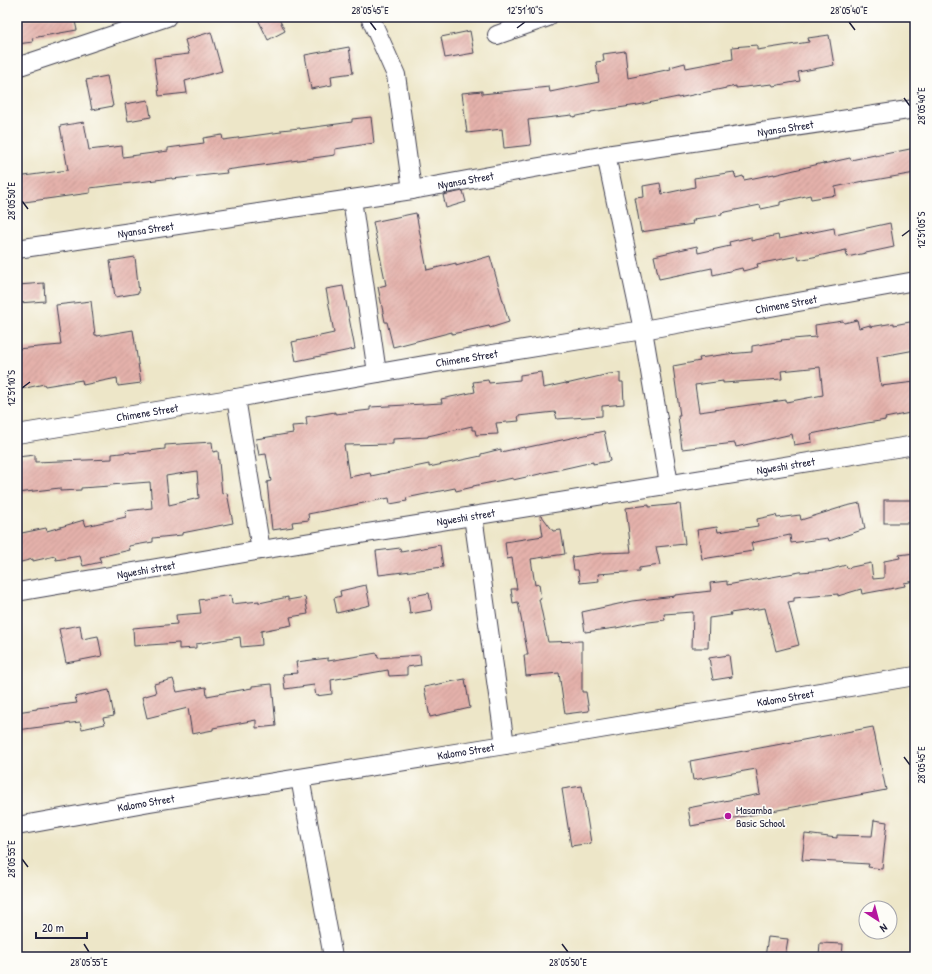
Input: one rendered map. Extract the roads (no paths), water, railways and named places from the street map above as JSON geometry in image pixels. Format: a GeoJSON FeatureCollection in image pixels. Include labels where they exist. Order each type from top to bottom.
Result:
{"type":"FeatureCollection","features":[{"type":"Feature","properties":{"kind":"street"},"geometry":{"type":"LineString","coordinates":[[17,67],[165,17]]}},
{"type":"Feature","properties":{"kind":"street"},"geometry":{"type":"LineString","coordinates":[[370,17],[396,75],[412,190]]}},
{"type":"Feature","properties":{"kind":"street"},"geometry":{"type":"LineString","coordinates":[[497,35],[548,17]]}},
{"type":"Feature","properties":{"kind":"street","name":"Nyansa Street"},"geometry":{"type":"LineString","coordinates":[[17,249],[412,190],[606,155],[915,109]]}},
{"type":"Feature","properties":{"kind":"street"},"geometry":{"type":"LineString","coordinates":[[606,155],[643,330],[669,484]]}},
{"type":"Feature","properties":{"kind":"street"},"geometry":{"type":"LineString","coordinates":[[352,198],[377,373]]}},
{"type":"Feature","properties":{"kind":"street","name":"Chimene Street"},"geometry":{"type":"LineString","coordinates":[[17,434],[643,330],[915,281]]}},
{"type":"Feature","properties":{"kind":"street"},"geometry":{"type":"LineString","coordinates":[[236,398],[261,550]]}},
{"type":"Feature","properties":{"kind":"street","name":"Ngweshi street"},"geometry":{"type":"LineString","coordinates":[[17,592],[261,550],[915,445]]}},
{"type":"Feature","properties":{"kind":"street"},"geometry":{"type":"LineString","coordinates":[[473,516],[505,745]]}},
{"type":"Feature","properties":{"kind":"street","name":"Kalomo Street"},"geometry":{"type":"LineString","coordinates":[[17,826],[915,676]]}},
{"type":"Feature","properties":{"kind":"street"},"geometry":{"type":"LineString","coordinates":[[300,778],[333,957]]}},
{"type":"Feature","properties":{"kind":"place","name":"Masamba Basic School"},"geometry":{"type":"Point","coordinates":[728,816]}}]}
